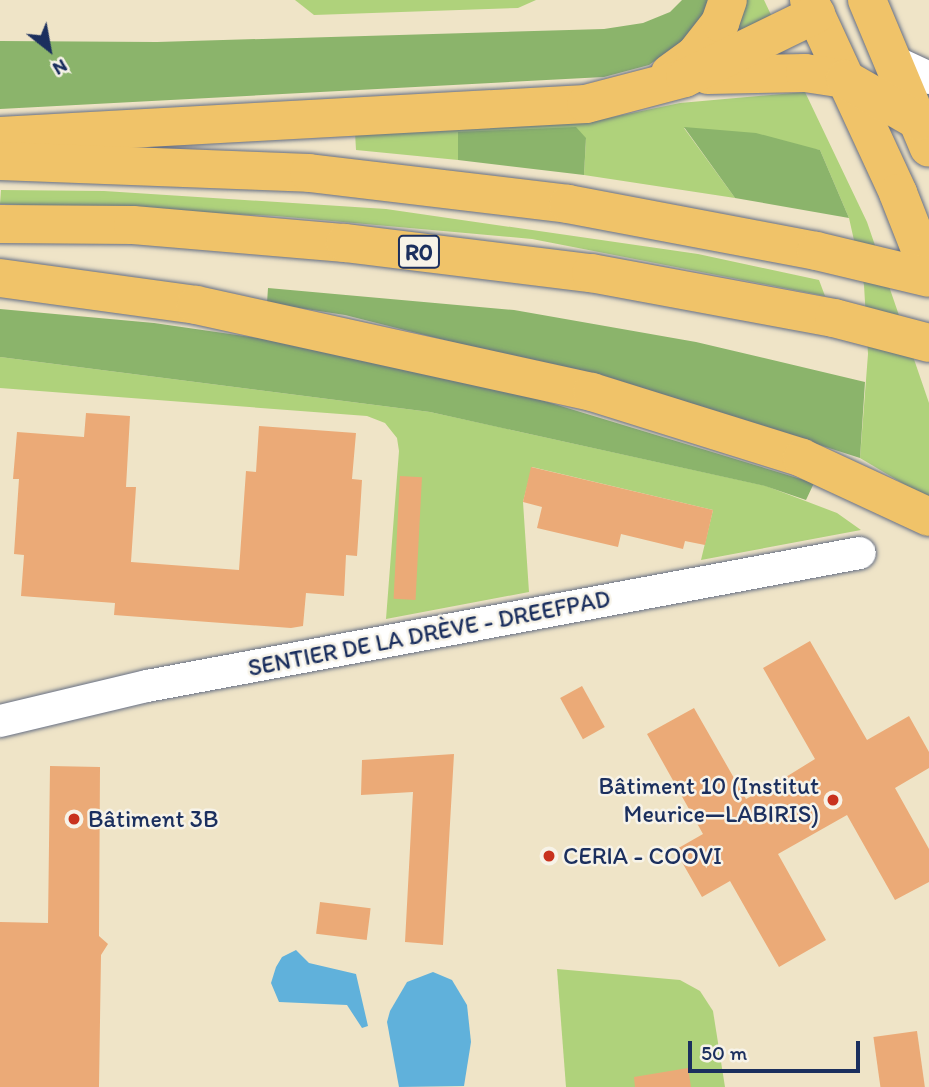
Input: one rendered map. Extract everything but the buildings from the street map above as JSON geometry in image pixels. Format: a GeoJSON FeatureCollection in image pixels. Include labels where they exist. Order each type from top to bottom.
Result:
{"type":"FeatureCollection","features":[{"type":"Feature","properties":{"kind":"main road"},"geometry":{"type":"LineString","coordinates":[[645,90],[695,55],[720,23],[728,0]]}},
{"type":"Feature","properties":{"kind":"main road"},"geometry":{"type":"LineString","coordinates":[[685,78],[816,15],[861,0]]}},
{"type":"Feature","properties":{"kind":"main road"},"geometry":{"type":"LineString","coordinates":[[867,0],[895,62],[923,135]]}},
{"type":"Feature","properties":{"kind":"main road"},"geometry":{"type":"LineString","coordinates":[[816,15],[895,62]]}},
{"type":"Feature","properties":{"kind":"main road"},"geometry":{"type":"LineString","coordinates":[[816,15],[929,272]]}},
{"type":"Feature","properties":{"kind":"main road"},"geometry":{"type":"LineString","coordinates":[[0,135],[497,111],[586,104],[685,78],[727,72],[845,79],[923,135]]}},
{"type":"Feature","properties":{"kind":"main road"},"geometry":{"type":"LineString","coordinates":[[0,161],[309,173],[568,204],[816,251],[929,278]]}},
{"type":"Feature","properties":{"kind":"main road","name":"R0"},"geometry":{"type":"LineString","coordinates":[[0,224],[133,225],[345,243],[592,273],[834,318],[929,343]]}},
{"type":"Feature","properties":{"kind":"main road"},"geometry":{"type":"LineString","coordinates":[[0,278],[196,305],[499,368],[752,440],[832,469],[881,497],[929,517]]}},
{"type":"Feature","properties":{"kind":"main road"},"geometry":{"type":"LineString","coordinates":[[881,497],[929,541]]}},
{"type":"Feature","properties":{"kind":"street"},"geometry":{"type":"LineString","coordinates":[[895,62],[929,78]]}},
{"type":"Feature","properties":{"kind":"street","name":"SENTIER DE LA DRÈVE - DREEFPAD"},"geometry":{"type":"LineString","coordinates":[[0,721],[147,686],[860,553]]}},
{"type":"Feature","properties":{"kind":"green space"},"geometry":{"type":"Polygon","coordinates":[[[295,0],[536,0],[518,8],[314,15],[295,0]]]}},
{"type":"Feature","properties":{"kind":"green space"},"geometry":{"type":"Polygon","coordinates":[[[682,0],[716,0],[684,40],[649,65],[604,77],[0,109],[0,41],[157,42],[604,29],[643,23],[670,12],[682,0]]]}},
{"type":"Feature","properties":{"kind":"green space"},"geometry":{"type":"Polygon","coordinates":[[[737,0],[764,0],[773,19],[721,46],[737,0]]]}},
{"type":"Feature","properties":{"kind":"green space"},"geometry":{"type":"Polygon","coordinates":[[[805,92],[867,222],[929,403],[929,499],[860,458],[868,354],[864,285],[849,218],[820,150],[684,128],[735,198],[584,175],[586,139],[459,132],[458,160],[356,150],[355,132],[603,119],[680,103],[805,92]]]}},
{"type":"Feature","properties":{"kind":"green space"},"geometry":{"type":"Polygon","coordinates":[[[576,127],[586,138],[584,175],[458,160],[458,132],[576,127]]]}},
{"type":"Feature","properties":{"kind":"green space"},"geometry":{"type":"Polygon","coordinates":[[[684,127],[756,133],[820,150],[849,218],[735,198],[684,127]]]}},
{"type":"Feature","properties":{"kind":"green space"},"geometry":{"type":"Polygon","coordinates":[[[1,190],[104,191],[386,209],[698,254],[819,280],[825,296],[532,239],[276,216],[0,204],[1,190]]]}},
{"type":"Feature","properties":{"kind":"green space"},"geometry":{"type":"Polygon","coordinates":[[[268,288],[514,310],[696,342],[865,382],[860,458],[667,396],[345,315],[267,303],[268,288]]]}},
{"type":"Feature","properties":{"kind":"green space"},"geometry":{"type":"Polygon","coordinates":[[[0,309],[154,323],[299,344],[505,389],[814,483],[806,500],[765,486],[430,412],[0,357],[0,309]]]}},
{"type":"Feature","properties":{"kind":"green space"},"geometry":{"type":"Polygon","coordinates":[[[0,357],[430,412],[766,486],[837,513],[861,530],[701,560],[713,510],[532,467],[523,502],[529,592],[386,619],[399,451],[397,438],[385,423],[367,416],[0,388],[0,357]]]}},
{"type":"Feature","properties":{"kind":"green space"},"geometry":{"type":"Polygon","coordinates":[[[557,969],[680,980],[700,991],[713,1011],[725,1087],[566,1087],[557,969]]]}},
{"type":"Feature","properties":{"kind":"water"},"geometry":{"type":"Polygon","coordinates":[[[296,950],[309,963],[356,974],[368,1026],[362,1028],[347,1005],[279,1002],[271,983],[276,967],[282,957],[296,950]]]}},
{"type":"Feature","properties":{"kind":"water"},"geometry":{"type":"Polygon","coordinates":[[[433,972],[452,980],[467,1005],[471,1042],[464,1086],[399,1087],[387,1022],[390,1011],[407,982],[433,972]]]}},
{"type":"Feature","properties":{"kind":"place","name":"Bâtiment 10 (Institut Meurice—LABIRIS)"},"geometry":{"type":"Point","coordinates":[833,800]}},
{"type":"Feature","properties":{"kind":"place","name":"Bâtiment 3B"},"geometry":{"type":"Point","coordinates":[74,819]}},
{"type":"Feature","properties":{"kind":"place","name":"CERIA - COOVI"},"geometry":{"type":"Point","coordinates":[549,856]}}]}
